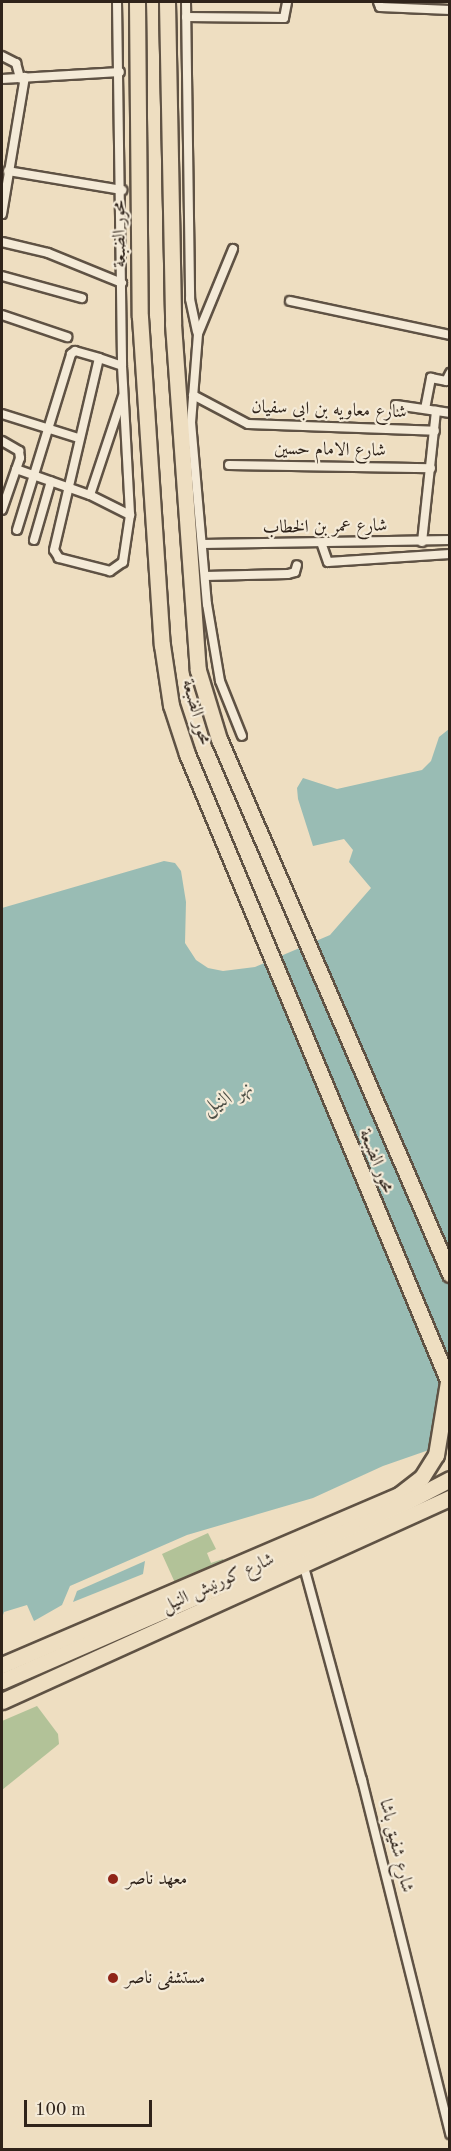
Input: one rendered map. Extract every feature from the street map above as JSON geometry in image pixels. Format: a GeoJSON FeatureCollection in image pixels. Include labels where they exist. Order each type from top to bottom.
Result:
{"type":"FeatureCollection","features":[{"type":"Feature","properties":{"kind":"highway","name":"محور الضبعة"},"geometry":{"type":"LineString","coordinates":[[137,2],[140,317],[162,645],[171,705],[187,754],[449,1384]]}},
{"type":"Feature","properties":{"kind":"highway","name":"محور الضبعة"},"geometry":{"type":"LineString","coordinates":[[167,2],[173,324],[198,670],[219,739],[450,1274]]}},
{"type":"Feature","properties":{"kind":"highway"},"geometry":{"type":"LineString","coordinates":[[2,1665],[399,1495],[422,1477],[436,1455],[449,1384]]}},
{"type":"Feature","properties":{"kind":"highway","name":"شارع كورنيش النيل"},"geometry":{"type":"LineString","coordinates":[[2,1681],[366,1523],[450,1479]]}},
{"type":"Feature","properties":{"kind":"highway","name":"شارع كورنيش النيل"},"geometry":{"type":"LineString","coordinates":[[2,1701],[304,1567],[450,1497]]}},
{"type":"Feature","properties":{"kind":"street"},"geometry":{"type":"LineString","coordinates":[[99,358],[66,486],[54,550],[59,558],[117,570],[126,553],[130,515],[122,366],[122,190],[117,2]]}},
{"type":"Feature","properties":{"kind":"street"},"geometry":{"type":"LineString","coordinates":[[186,2],[190,299],[198,334]]}},
{"type":"Feature","properties":{"kind":"street"},"geometry":{"type":"LineString","coordinates":[[186,16],[287,15],[287,2]]}},
{"type":"Feature","properties":{"kind":"street"},"geometry":{"type":"LineString","coordinates":[[378,2],[380,7],[450,10]]}},
{"type":"Feature","properties":{"kind":"street"},"geometry":{"type":"LineString","coordinates":[[2,56],[15,63],[23,78],[2,214]]}},
{"type":"Feature","properties":{"kind":"street"},"geometry":{"type":"LineString","coordinates":[[2,79],[120,72]]}},
{"type":"Feature","properties":{"kind":"street"},"geometry":{"type":"LineString","coordinates":[[8,171],[122,190]]}},
{"type":"Feature","properties":{"kind":"street"},"geometry":{"type":"LineString","coordinates":[[2,243],[48,253],[122,284]]}},
{"type":"Feature","properties":{"kind":"street"},"geometry":{"type":"LineString","coordinates":[[232,249],[198,334],[191,422],[205,576],[220,681],[242,736]]}},
{"type":"Feature","properties":{"kind":"street"},"geometry":{"type":"LineString","coordinates":[[2,276],[82,298]]}},
{"type":"Feature","properties":{"kind":"street"},"geometry":{"type":"LineString","coordinates":[[290,301],[450,335]]}},
{"type":"Feature","properties":{"kind":"street"},"geometry":{"type":"LineString","coordinates":[[2,315],[67,337]]}},
{"type":"Feature","properties":{"kind":"street"},"geometry":{"type":"LineString","coordinates":[[17,530],[50,430],[71,352],[122,366]]}},
{"type":"Feature","properties":{"kind":"street"},"geometry":{"type":"LineString","coordinates":[[425,409],[431,378],[446,381],[450,373]]}},
{"type":"Feature","properties":{"kind":"street"},"geometry":{"type":"LineString","coordinates":[[90,495],[124,393]]}},
{"type":"Feature","properties":{"kind":"street","name":"شارع معاويه بن ابى سفيان"},"geometry":{"type":"LineString","coordinates":[[193,395],[248,424],[435,431]]}},
{"type":"Feature","properties":{"kind":"street"},"geometry":{"type":"LineString","coordinates":[[396,405],[450,412]]}},
{"type":"Feature","properties":{"kind":"street"},"geometry":{"type":"LineString","coordinates":[[422,542],[436,411]]}},
{"type":"Feature","properties":{"kind":"street"},"geometry":{"type":"LineString","coordinates":[[2,414],[78,438]]}},
{"type":"Feature","properties":{"kind":"street"},"geometry":{"type":"LineString","coordinates":[[2,441],[19,452],[16,469],[2,505]]}},
{"type":"Feature","properties":{"kind":"street","name":"شارع الامام حسين"},"geometry":{"type":"LineString","coordinates":[[229,465],[431,468]]}},
{"type":"Feature","properties":{"kind":"street"},"geometry":{"type":"LineString","coordinates":[[16,469],[90,495],[130,515]]}},
{"type":"Feature","properties":{"kind":"street"},"geometry":{"type":"LineString","coordinates":[[34,540],[51,481]]}},
{"type":"Feature","properties":{"kind":"street","name":"شارع عمر بن الخطاب"},"geometry":{"type":"LineString","coordinates":[[202,544],[322,545],[450,540]]}},
{"type":"Feature","properties":{"kind":"street"},"geometry":{"type":"LineString","coordinates":[[322,545],[328,562],[450,554]]}},
{"type":"Feature","properties":{"kind":"street"},"geometry":{"type":"LineString","coordinates":[[205,576],[288,574],[295,572],[297,565]]}},
{"type":"Feature","properties":{"kind":"street","name":"شارع شفيق باشا"},"geometry":{"type":"LineString","coordinates":[[304,1567],[362,1780],[450,2134]]}},
{"type":"Feature","properties":{"kind":"green space"},"geometry":{"type":"Polygon","coordinates":[[[208,1533],[216,1549],[207,1553],[211,1563],[223,1559],[225,1563],[176,1585],[162,1554],[208,1533]]]}},
{"type":"Feature","properties":{"kind":"green space"},"geometry":{"type":"Polygon","coordinates":[[[37,1706],[58,1734],[59,1744],[2,1790],[2,1721],[37,1706]]]}},
{"type":"Feature","properties":{"kind":"water","name":"نهر النيل"},"geometry":{"type":"Polygon","coordinates":[[[449,729],[449,1443],[383,1466],[313,1498],[187,1535],[70,1586],[62,1605],[34,1621],[27,1605],[4,1612],[2,1618],[2,908],[164,861],[175,863],[181,871],[186,902],[185,943],[196,960],[208,968],[223,971],[255,967],[330,935],[371,888],[349,862],[353,850],[344,839],[313,846],[298,799],[297,788],[303,778],[337,789],[422,770],[431,761],[439,737],[449,729]]]}},
{"type":"Feature","properties":{"kind":"water"},"geometry":{"type":"Polygon","coordinates":[[[145,1561],[143,1574],[73,1602],[77,1591],[145,1561]]]}},
{"type":"Feature","properties":{"kind":"place","name":"معهد ناصر"},"geometry":{"type":"Point","coordinates":[113,1879]}},
{"type":"Feature","properties":{"kind":"place","name":"مستشفى ناصر"},"geometry":{"type":"Point","coordinates":[113,1978]}}]}
